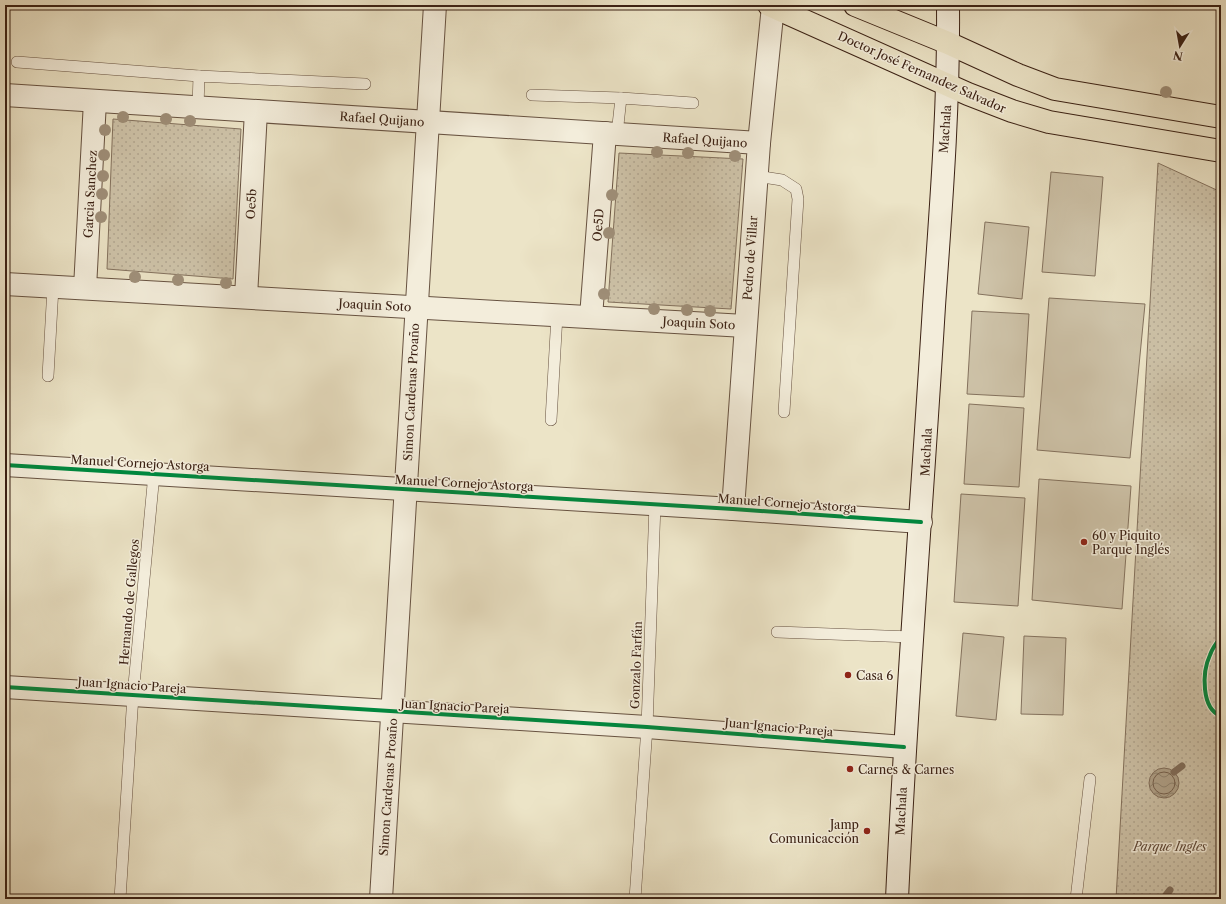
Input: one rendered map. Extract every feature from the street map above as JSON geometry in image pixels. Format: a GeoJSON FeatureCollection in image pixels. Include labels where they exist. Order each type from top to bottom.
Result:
{"type":"FeatureCollection","features":[{"type":"Feature","properties":{"kind":"main road"},"geometry":{"type":"LineString","coordinates":[[855,5],[948,43],[1018,76],[1055,89],[1221,117]]}},
{"type":"Feature","properties":{"kind":"main road","name":"Doctor José Fernandez Salvador"},"geometry":{"type":"LineString","coordinates":[[771,6],[968,94],[1012,111],[1049,122],[1221,151]]}},
{"type":"Feature","properties":{"kind":"street","name":"Simon Cardenas Proaño"},"geometry":{"type":"LineString","coordinates":[[381,899],[435,5]]}},
{"type":"Feature","properties":{"kind":"street","name":"Machala"},"geometry":{"type":"LineString","coordinates":[[897,899],[904,747],[921,522],[948,84],[948,5]]}},
{"type":"Feature","properties":{"kind":"street","name":"Pedro de Villar"},"geometry":{"type":"LineString","coordinates":[[733,509],[756,176],[771,6]]}},
{"type":"Feature","properties":{"kind":"street","name":"Rafael Quijano"},"geometry":{"type":"LineString","coordinates":[[5,95],[759,143]]}},
{"type":"Feature","properties":{"kind":"street","name":"Garcia Sanchez"},"geometry":{"type":"LineString","coordinates":[[85,288],[95,101]]}},
{"type":"Feature","properties":{"kind":"street","name":"Oe5b"},"geometry":{"type":"LineString","coordinates":[[246,297],[256,111]]}},
{"type":"Feature","properties":{"kind":"street","name":"Oe5D"},"geometry":{"type":"LineString","coordinates":[[591,318],[611,134]]}},
{"type":"Feature","properties":{"kind":"street","name":"Joaquin Soto"},"geometry":{"type":"LineString","coordinates":[[5,284],[745,326]]}},
{"type":"Feature","properties":{"kind":"street","name":"Manuel Cornejo Astorga"},"geometry":{"type":"LineString","coordinates":[[5,465],[655,504],[921,522]]}},
{"type":"Feature","properties":{"kind":"street","name":"Juan Ignacio Pareja"},"geometry":{"type":"LineString","coordinates":[[5,686],[392,712],[647,727],[904,747]]}},
{"type":"Feature","properties":{"kind":"lane"},"geometry":{"type":"LineString","coordinates":[[17,62],[199,76],[365,84]]}},
{"type":"Feature","properties":{"kind":"lane"},"geometry":{"type":"LineString","coordinates":[[198,107],[199,76]]}},
{"type":"Feature","properties":{"kind":"lane"},"geometry":{"type":"LineString","coordinates":[[532,95],[621,98],[693,103]]}},
{"type":"Feature","properties":{"kind":"lane"},"geometry":{"type":"LineString","coordinates":[[611,134],[621,98]]}},
{"type":"Feature","properties":{"kind":"lane"},"geometry":{"type":"LineString","coordinates":[[756,176],[782,180],[796,189],[798,199],[784,412]]}},
{"type":"Feature","properties":{"kind":"lane"},"geometry":{"type":"LineString","coordinates":[[48,376],[53,286]]}},
{"type":"Feature","properties":{"kind":"lane"},"geometry":{"type":"LineString","coordinates":[[551,420],[557,316]]}},
{"type":"Feature","properties":{"kind":"lane","name":"Hernando de Gallegos"},"geometry":{"type":"LineString","coordinates":[[120,899],[133,695],[154,474]]}},
{"type":"Feature","properties":{"kind":"lane","name":"Gonzalo Farfán"},"geometry":{"type":"LineString","coordinates":[[635,899],[647,727],[655,504]]}},
{"type":"Feature","properties":{"kind":"lane"},"geometry":{"type":"LineString","coordinates":[[777,632],[912,637]]}},
{"type":"Feature","properties":{"kind":"lane"},"geometry":{"type":"LineString","coordinates":[[1076,899],[1090,779]]}},
{"type":"Feature","properties":{"kind":"green space"},"geometry":{"type":"Polygon","coordinates":[[[113,119],[241,129],[233,279],[107,269],[113,119]]]}},
{"type":"Feature","properties":{"kind":"green space"},"geometry":{"type":"Polygon","coordinates":[[[619,153],[743,159],[731,309],[608,302],[619,153]]]}},
{"type":"Feature","properties":{"kind":"green space","name":"Parque Ingles"},"geometry":{"type":"Polygon","coordinates":[[[1158,163],[1221,192],[1221,899],[1116,899],[1158,163]]]}},
{"type":"Feature","properties":{"kind":"green space"},"geometry":{"type":"Polygon","coordinates":[[[1051,172],[1103,177],[1095,276],[1042,272],[1051,172]]]}},
{"type":"Feature","properties":{"kind":"green space"},"geometry":{"type":"Polygon","coordinates":[[[985,222],[1029,227],[1022,299],[978,294],[985,222]]]}},
{"type":"Feature","properties":{"kind":"green space"},"geometry":{"type":"Polygon","coordinates":[[[1049,298],[1145,304],[1130,458],[1037,450],[1049,298]]]}},
{"type":"Feature","properties":{"kind":"green space"},"geometry":{"type":"Polygon","coordinates":[[[972,311],[1029,314],[1024,397],[967,394],[972,311]]]}},
{"type":"Feature","properties":{"kind":"green space"},"geometry":{"type":"Polygon","coordinates":[[[969,404],[1024,408],[1019,487],[964,484],[969,404]]]}},
{"type":"Feature","properties":{"kind":"green space"},"geometry":{"type":"Polygon","coordinates":[[[1039,479],[1131,486],[1122,609],[1032,600],[1039,479]]]}},
{"type":"Feature","properties":{"kind":"green space"},"geometry":{"type":"Polygon","coordinates":[[[961,494],[1025,498],[1018,606],[954,602],[961,494]]]}},
{"type":"Feature","properties":{"kind":"green space"},"geometry":{"type":"Polygon","coordinates":[[[963,633],[1004,637],[996,720],[956,716],[963,633]]]}},
{"type":"Feature","properties":{"kind":"green space"},"geometry":{"type":"Polygon","coordinates":[[[1024,636],[1066,638],[1063,715],[1021,714],[1024,636]]]}},
{"type":"Feature","properties":{"kind":"water"},"geometry":{"type":"Polygon","coordinates":[[[1164,768],[1174,773],[1179,783],[1174,793],[1164,798],[1154,793],[1149,783],[1154,773],[1164,768]]]}},
{"type":"Feature","properties":{"kind":"waterway"},"geometry":{"type":"LineString","coordinates":[[1174,772],[1182,766]]}},
{"type":"Feature","properties":{"kind":"waterway"},"geometry":{"type":"LineString","coordinates":[[1163,899],[1170,890]]}},
{"type":"Feature","properties":{"kind":"cycle path"},"geometry":{"type":"LineString","coordinates":[[5,465],[733,509],[921,522]]}},
{"type":"Feature","properties":{"kind":"cycle path"},"geometry":{"type":"LineString","coordinates":[[1221,637],[1213,648],[1207,662],[1205,680],[1205,689],[1210,706],[1214,712],[1221,716]]}},
{"type":"Feature","properties":{"kind":"cycle path"},"geometry":{"type":"LineString","coordinates":[[5,687],[647,727],[904,747]]}},
{"type":"Feature","properties":{"kind":"place","name":"60 y Piquito Parque Inglés"},"geometry":{"type":"Point","coordinates":[1084,542]}},
{"type":"Feature","properties":{"kind":"place","name":"Casa 6"},"geometry":{"type":"Point","coordinates":[848,675]}},
{"type":"Feature","properties":{"kind":"place","name":"Carnes & Carnes"},"geometry":{"type":"Point","coordinates":[850,769]}},
{"type":"Feature","properties":{"kind":"place","name":"Jamp Comunicacción"},"geometry":{"type":"Point","coordinates":[867,831]}}]}
